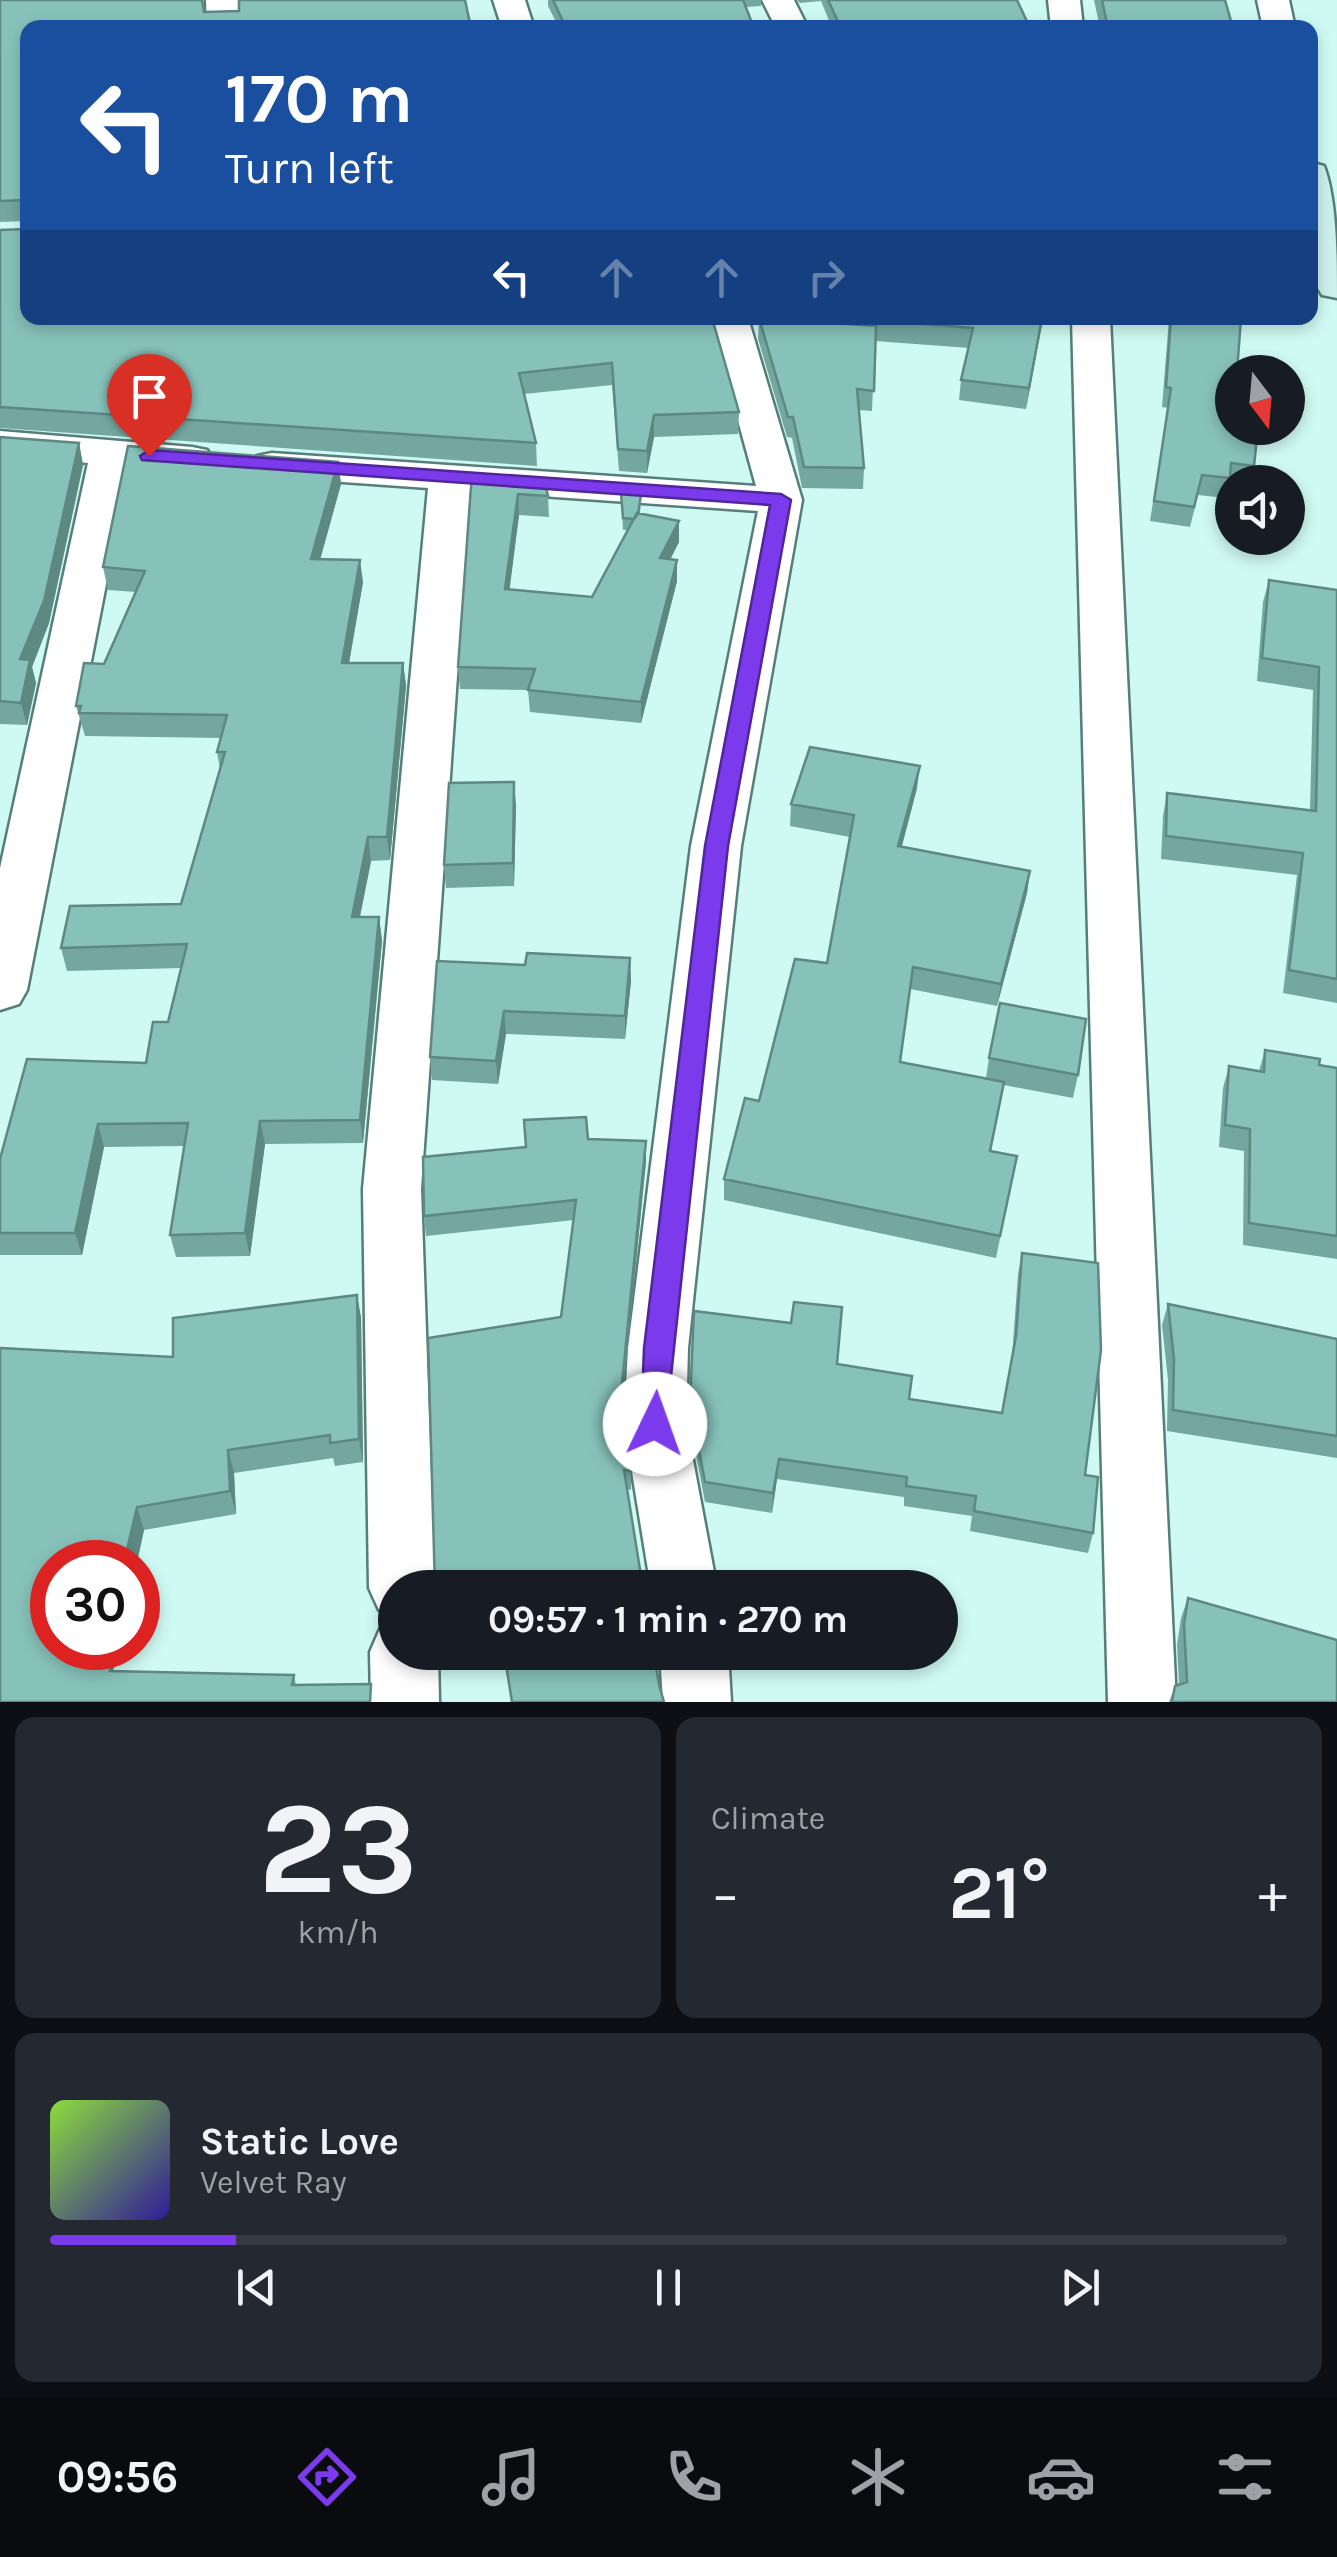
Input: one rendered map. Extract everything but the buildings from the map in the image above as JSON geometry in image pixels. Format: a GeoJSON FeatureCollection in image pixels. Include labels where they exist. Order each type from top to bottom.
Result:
{"type":"FeatureCollection","features":[{"type":"Feature","properties":{"kind":"street"},"geometry":{"type":"LineString","coordinates":[[1318,207],[1337,286]]}},
{"type":"Feature","properties":{"kind":"street"},"geometry":{"type":"LineString","coordinates":[[681,1570],[655,1424],[658,1348],[716,846],[781,500],[731,325]]}},
{"type":"Feature","properties":{"kind":"street"},"geometry":{"type":"LineString","coordinates":[[1091,325],[1142,1702]]}},
{"type":"Feature","properties":{"kind":"street"},"geometry":{"type":"LineString","coordinates":[[0,443],[781,500]]}},
{"type":"Feature","properties":{"kind":"street"},"geometry":{"type":"LineString","coordinates":[[0,990],[111,453]]}},
{"type":"Feature","properties":{"kind":"street"},"geometry":{"type":"LineString","coordinates":[[402,1570],[392,1189],[450,478]]}},
{"type":"Feature","properties":{"kind":"street"},"geometry":{"type":"LineString","coordinates":[[405,1670],[406,1702]]}},
{"type":"Feature","properties":{"kind":"street"},"geometry":{"type":"LineString","coordinates":[[695,1670],[697,1702]]}},
{"type":"Feature","properties":{"kind":"route"},"geometry":{"type":"LineString","coordinates":[[149,456],[781,500],[716,846],[658,1348],[655,1424]]}}]}
